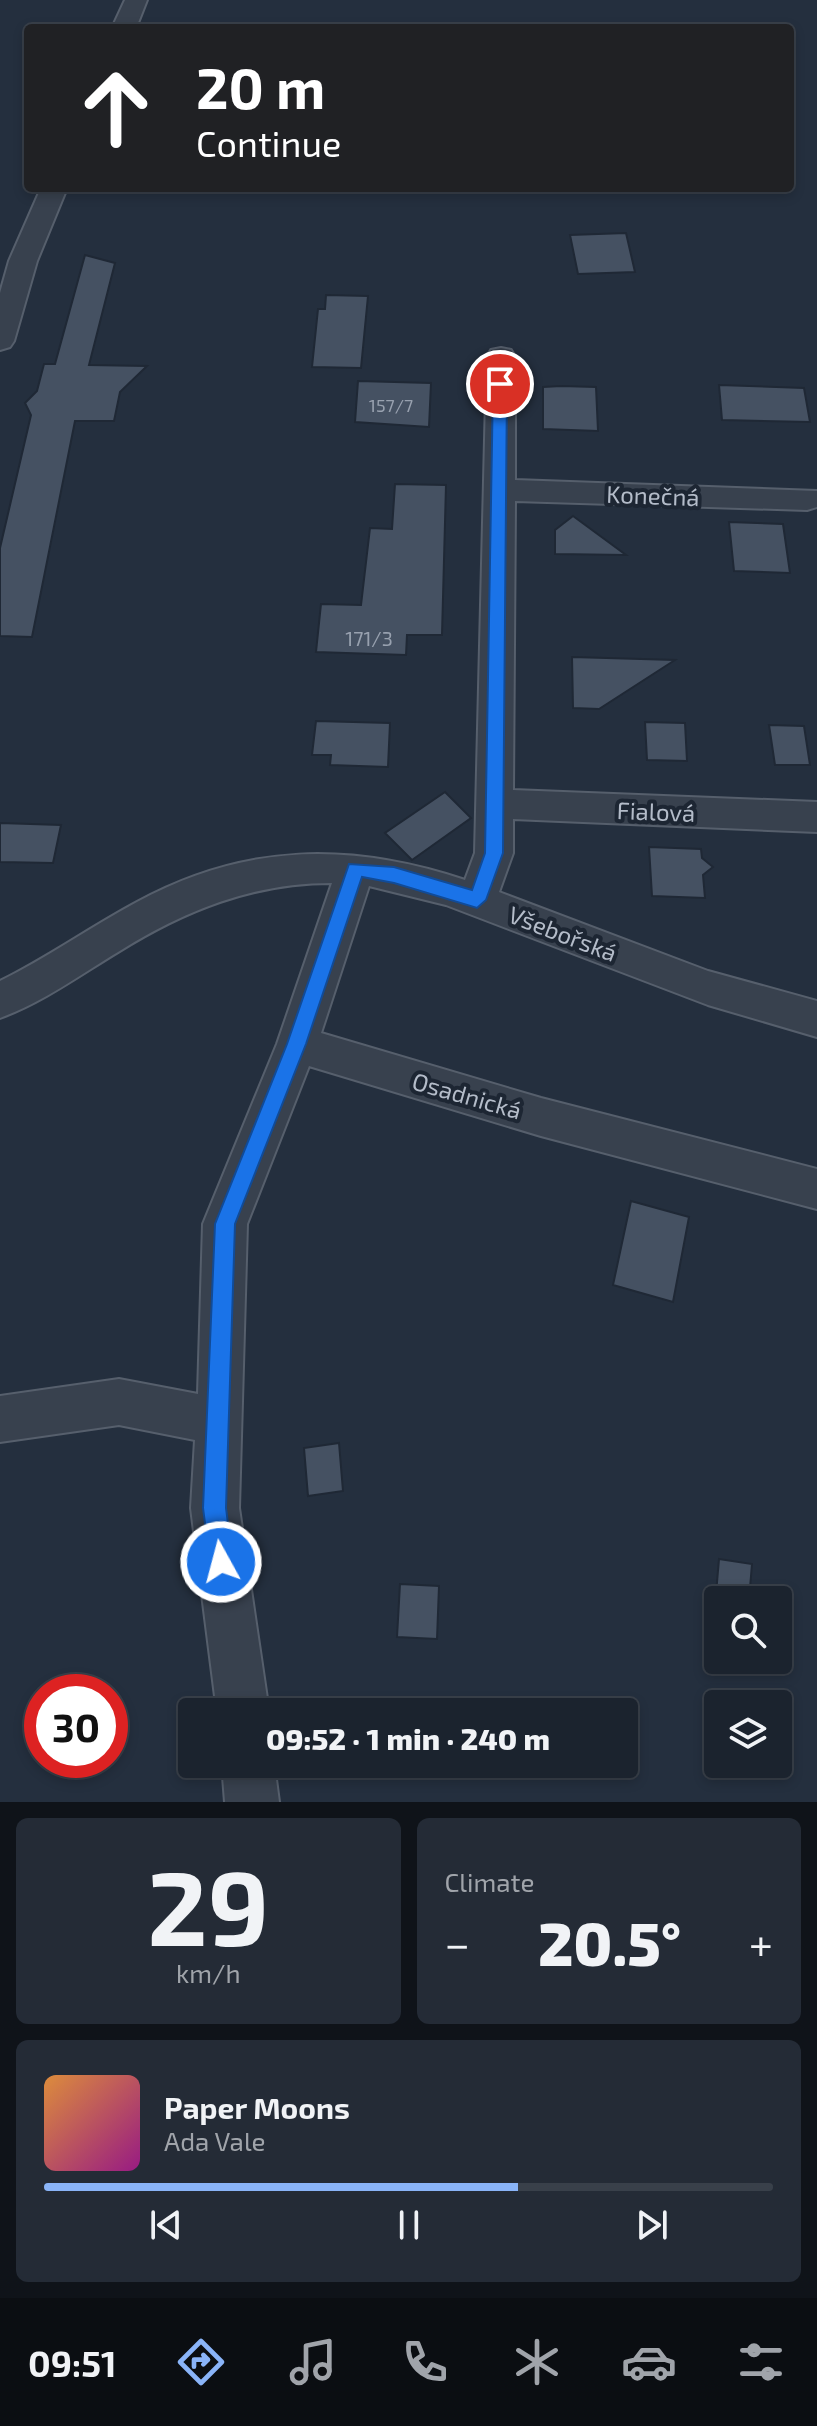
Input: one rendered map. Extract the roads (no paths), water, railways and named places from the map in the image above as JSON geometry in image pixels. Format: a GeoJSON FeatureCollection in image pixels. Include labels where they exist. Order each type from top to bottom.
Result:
{"type":"FeatureCollection","features":[{"type":"Feature","properties":{"kind":"street"},"geometry":{"type":"LineString","coordinates":[[126,24],[136,0]]}},
{"type":"Feature","properties":{"kind":"street"},"geometry":{"type":"LineString","coordinates":[[0,341],[23,261],[52,192]]}},
{"type":"Feature","properties":{"kind":"street"},"geometry":{"type":"LineString","coordinates":[[477,900],[494,853],[501,357]]}},
{"type":"Feature","properties":{"kind":"street","name":"Konečná"},"geometry":{"type":"LineString","coordinates":[[499,490],[807,499]]}},
{"type":"Feature","properties":{"kind":"street","name":"Fialová"},"geometry":{"type":"LineString","coordinates":[[495,804],[817,817]]}},
{"type":"Feature","properties":{"kind":"street"},"geometry":{"type":"LineString","coordinates":[[241,1698],[215,1508],[225,1224],[297,1044],[356,869]]}},
{"type":"Feature","properties":{"kind":"street","name":"Všebořská"},"geometry":{"type":"LineString","coordinates":[[0,1000],[148,916],[204,889],[282,870],[356,869],[394,875],[477,900],[755,1006],[817,1019]]}},
{"type":"Feature","properties":{"kind":"street","name":"Osadnická"},"geometry":{"type":"LineString","coordinates":[[297,1044],[541,1117],[817,1189]]}},
{"type":"Feature","properties":{"kind":"street"},"geometry":{"type":"LineString","coordinates":[[0,1419],[119,1402],[220,1422]]}},
{"type":"Feature","properties":{"kind":"street"},"geometry":{"type":"LineString","coordinates":[[249,1778],[252,1802]]}}]}
